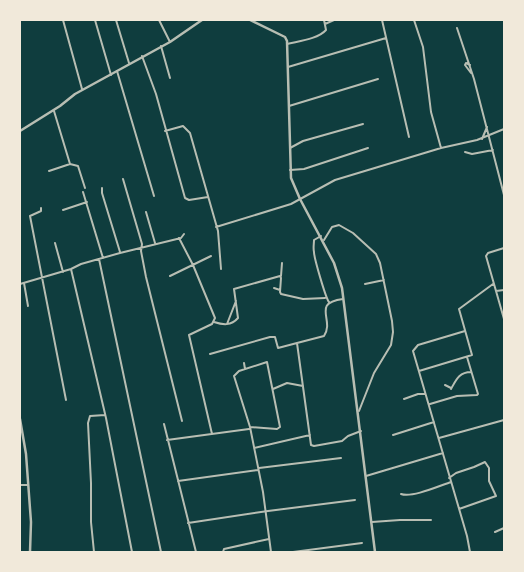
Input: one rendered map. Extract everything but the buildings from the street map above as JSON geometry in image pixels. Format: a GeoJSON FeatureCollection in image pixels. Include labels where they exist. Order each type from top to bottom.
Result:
{"type":"FeatureCollection","features":[{"type":"Feature","properties":{"kind":"street"},"geometry":{"type":"LineString","coordinates":[[63,20],[82,90]]}},
{"type":"Feature","properties":{"kind":"street"},"geometry":{"type":"LineString","coordinates":[[95,20],[110,75]]}},
{"type":"Feature","properties":{"kind":"street"},"geometry":{"type":"LineString","coordinates":[[116,20],[129,63]]}},
{"type":"Feature","properties":{"kind":"street"},"geometry":{"type":"LineString","coordinates":[[159,20],[170,42]]}},
{"type":"Feature","properties":{"kind":"street"},"geometry":{"type":"LineString","coordinates":[[20,131],[54,111],[82,90],[170,42],[202,20]]}},
{"type":"Feature","properties":{"kind":"street"},"geometry":{"type":"LineString","coordinates":[[250,20],[285,37],[287,44],[290,170],[293,185],[324,240],[339,276],[344,299],[359,411],[375,552]]}},
{"type":"Feature","properties":{"kind":"street"},"geometry":{"type":"LineString","coordinates":[[287,44],[323,33],[326,30],[324,20]]}},
{"type":"Feature","properties":{"kind":"street"},"geometry":{"type":"LineString","coordinates":[[325,24],[334,20]]}},
{"type":"Feature","properties":{"kind":"street"},"geometry":{"type":"LineString","coordinates":[[382,20],[409,137]]}},
{"type":"Feature","properties":{"kind":"street"},"geometry":{"type":"LineString","coordinates":[[414,20],[423,47],[430,112],[440,148]]}},
{"type":"Feature","properties":{"kind":"street"},"geometry":{"type":"LineString","coordinates":[[457,28],[473,74],[504,195]]}},
{"type":"Feature","properties":{"kind":"street"},"geometry":{"type":"LineString","coordinates":[[288,67],[386,38]]}},
{"type":"Feature","properties":{"kind":"street"},"geometry":{"type":"LineString","coordinates":[[161,46],[170,78]]}},
{"type":"Feature","properties":{"kind":"street"},"geometry":{"type":"LineString","coordinates":[[142,56],[151,78],[185,198],[189,200],[208,197]]}},
{"type":"Feature","properties":{"kind":"street"},"geometry":{"type":"LineString","coordinates":[[470,65],[466,63],[465,65],[473,74]]}},
{"type":"Feature","properties":{"kind":"street"},"geometry":{"type":"LineString","coordinates":[[117,71],[154,196]]}},
{"type":"Feature","properties":{"kind":"street"},"geometry":{"type":"LineString","coordinates":[[289,106],[378,79]]}},
{"type":"Feature","properties":{"kind":"street"},"geometry":{"type":"LineString","coordinates":[[54,111],[70,164]]}},
{"type":"Feature","properties":{"kind":"street"},"geometry":{"type":"LineString","coordinates":[[290,148],[303,141],[363,124]]}},
{"type":"Feature","properties":{"kind":"street"},"geometry":{"type":"LineString","coordinates":[[165,131],[183,126],[188,130],[218,231],[221,269]]}},
{"type":"Feature","properties":{"kind":"street"},"geometry":{"type":"LineString","coordinates":[[482,139],[487,127]]}},
{"type":"Feature","properties":{"kind":"street"},"geometry":{"type":"LineString","coordinates":[[216,227],[263,214],[300,199],[335,180],[440,148],[482,139],[504,129]]}},
{"type":"Feature","properties":{"kind":"street"},"geometry":{"type":"LineString","coordinates":[[290,170],[304,169],[368,148]]}},
{"type":"Feature","properties":{"kind":"street"},"geometry":{"type":"LineString","coordinates":[[465,152],[472,154],[492,150]]}},
{"type":"Feature","properties":{"kind":"street"},"geometry":{"type":"LineString","coordinates":[[48,171],[70,164],[78,166],[85,188]]}},
{"type":"Feature","properties":{"kind":"street"},"geometry":{"type":"LineString","coordinates":[[499,177],[504,182]]}},
{"type":"Feature","properties":{"kind":"street"},"geometry":{"type":"LineString","coordinates":[[123,179],[142,244],[141,255],[182,421]]}},
{"type":"Feature","properties":{"kind":"street"},"geometry":{"type":"LineString","coordinates":[[102,188],[102,194],[120,252]]}},
{"type":"Feature","properties":{"kind":"street"},"geometry":{"type":"LineString","coordinates":[[83,192],[103,258]]}},
{"type":"Feature","properties":{"kind":"street"},"geometry":{"type":"LineString","coordinates":[[63,210],[87,202]]}},
{"type":"Feature","properties":{"kind":"street"},"geometry":{"type":"LineString","coordinates":[[41,208],[40,212],[30,216],[66,400]]}},
{"type":"Feature","properties":{"kind":"street"},"geometry":{"type":"LineString","coordinates":[[146,212],[156,244]]}},
{"type":"Feature","properties":{"kind":"street"},"geometry":{"type":"LineString","coordinates":[[324,240],[332,227],[343,226],[376,254],[384,280],[392,321],[392,340],[374,373],[359,411]]}},
{"type":"Feature","properties":{"kind":"street"},"geometry":{"type":"LineString","coordinates":[[20,284],[63,272],[120,252],[179,238],[184,234]]}},
{"type":"Feature","properties":{"kind":"street"},"geometry":{"type":"LineString","coordinates":[[321,236],[314,240],[314,251],[322,277],[325,298],[329,302]]}},
{"type":"Feature","properties":{"kind":"street"},"geometry":{"type":"LineString","coordinates":[[179,238],[193,265],[214,322]]}},
{"type":"Feature","properties":{"kind":"street"},"geometry":{"type":"LineString","coordinates":[[55,243],[63,272]]}},
{"type":"Feature","properties":{"kind":"street"},"geometry":{"type":"LineString","coordinates":[[504,248],[486,254],[504,319]]}},
{"type":"Feature","properties":{"kind":"street"},"geometry":{"type":"LineString","coordinates":[[170,276],[211,256]]}},
{"type":"Feature","properties":{"kind":"street"},"geometry":{"type":"LineString","coordinates":[[99,259],[161,552]]}},
{"type":"Feature","properties":{"kind":"street"},"geometry":{"type":"LineString","coordinates":[[282,264],[280,277],[281,294],[303,299],[325,298]]}},
{"type":"Feature","properties":{"kind":"street"},"geometry":{"type":"LineString","coordinates":[[71,269],[132,552]]}},
{"type":"Feature","properties":{"kind":"street"},"geometry":{"type":"LineString","coordinates":[[212,434],[189,336],[214,322],[227,324],[238,318],[234,289],[280,277]]}},
{"type":"Feature","properties":{"kind":"street"},"geometry":{"type":"LineString","coordinates":[[365,284],[384,280]]}},
{"type":"Feature","properties":{"kind":"street"},"geometry":{"type":"LineString","coordinates":[[24,283],[28,306]]}},
{"type":"Feature","properties":{"kind":"street"},"geometry":{"type":"LineString","coordinates":[[419,371],[472,354],[459,309],[493,284]]}},
{"type":"Feature","properties":{"kind":"street"},"geometry":{"type":"LineString","coordinates":[[490,287],[495,290],[504,290]]}},
{"type":"Feature","properties":{"kind":"street"},"geometry":{"type":"LineString","coordinates":[[274,288],[280,290]]}},
{"type":"Feature","properties":{"kind":"street"},"geometry":{"type":"LineString","coordinates":[[329,302],[344,299]]}},
{"type":"Feature","properties":{"kind":"street"},"geometry":{"type":"LineString","coordinates":[[227,324],[236,301]]}},
{"type":"Feature","properties":{"kind":"street"},"geometry":{"type":"LineString","coordinates":[[210,354],[270,337],[275,337],[278,348],[325,334],[325,313],[329,302]]}},
{"type":"Feature","properties":{"kind":"street"},"geometry":{"type":"LineString","coordinates":[[465,331],[418,345],[413,351],[470,552]]}},
{"type":"Feature","properties":{"kind":"street"},"geometry":{"type":"LineString","coordinates":[[297,343],[311,445],[342,441],[348,436],[361,431]]}},
{"type":"Feature","properties":{"kind":"street"},"geometry":{"type":"LineString","coordinates":[[429,405],[457,396],[470,397],[477,395],[477,388],[467,357]]}},
{"type":"Feature","properties":{"kind":"street"},"geometry":{"type":"LineString","coordinates":[[167,440],[250,428],[277,429],[280,427],[268,363],[238,371],[234,376],[250,428],[266,511],[271,552]]}},
{"type":"Feature","properties":{"kind":"street"},"geometry":{"type":"LineString","coordinates":[[244,364],[245,369]]}},
{"type":"Feature","properties":{"kind":"street"},"geometry":{"type":"LineString","coordinates":[[445,385],[451,388],[457,377],[462,373],[471,372]]}},
{"type":"Feature","properties":{"kind":"street"},"geometry":{"type":"LineString","coordinates":[[273,389],[287,383],[303,386]]}},
{"type":"Feature","properties":{"kind":"street"},"geometry":{"type":"LineString","coordinates":[[404,399],[418,394],[426,394]]}},
{"type":"Feature","properties":{"kind":"street"},"geometry":{"type":"LineString","coordinates":[[94,552],[91,522],[88,423],[90,416],[104,415]]}},
{"type":"Feature","properties":{"kind":"street"},"geometry":{"type":"LineString","coordinates":[[20,420],[25,446],[31,522],[30,552]]}},
{"type":"Feature","properties":{"kind":"street"},"geometry":{"type":"LineString","coordinates":[[439,438],[504,420]]}},
{"type":"Feature","properties":{"kind":"street"},"geometry":{"type":"LineString","coordinates":[[393,435],[434,422]]}},
{"type":"Feature","properties":{"kind":"street"},"geometry":{"type":"LineString","coordinates":[[164,424],[196,552]]}},
{"type":"Feature","properties":{"kind":"street"},"geometry":{"type":"LineString","coordinates":[[254,448],[310,435]]}},
{"type":"Feature","properties":{"kind":"street"},"geometry":{"type":"LineString","coordinates":[[366,476],[443,452]]}},
{"type":"Feature","properties":{"kind":"street"},"geometry":{"type":"LineString","coordinates":[[178,481],[341,458]]}},
{"type":"Feature","properties":{"kind":"street"},"geometry":{"type":"LineString","coordinates":[[449,478],[456,473],[485,462],[489,468],[489,481],[496,496],[459,509]]}},
{"type":"Feature","properties":{"kind":"street"},"geometry":{"type":"LineString","coordinates":[[401,494],[411,494],[451,482]]}},
{"type":"Feature","properties":{"kind":"street"},"geometry":{"type":"LineString","coordinates":[[20,486],[28,485]]}},
{"type":"Feature","properties":{"kind":"street"},"geometry":{"type":"LineString","coordinates":[[188,523],[355,500]]}},
{"type":"Feature","properties":{"kind":"street"},"geometry":{"type":"LineString","coordinates":[[372,522],[432,520]]}},
{"type":"Feature","properties":{"kind":"street"},"geometry":{"type":"LineString","coordinates":[[495,532],[504,528]]}},
{"type":"Feature","properties":{"kind":"street"},"geometry":{"type":"LineString","coordinates":[[223,552],[224,550],[269,539]]}},
{"type":"Feature","properties":{"kind":"street"},"geometry":{"type":"LineString","coordinates":[[293,552],[362,543]]}}]}
